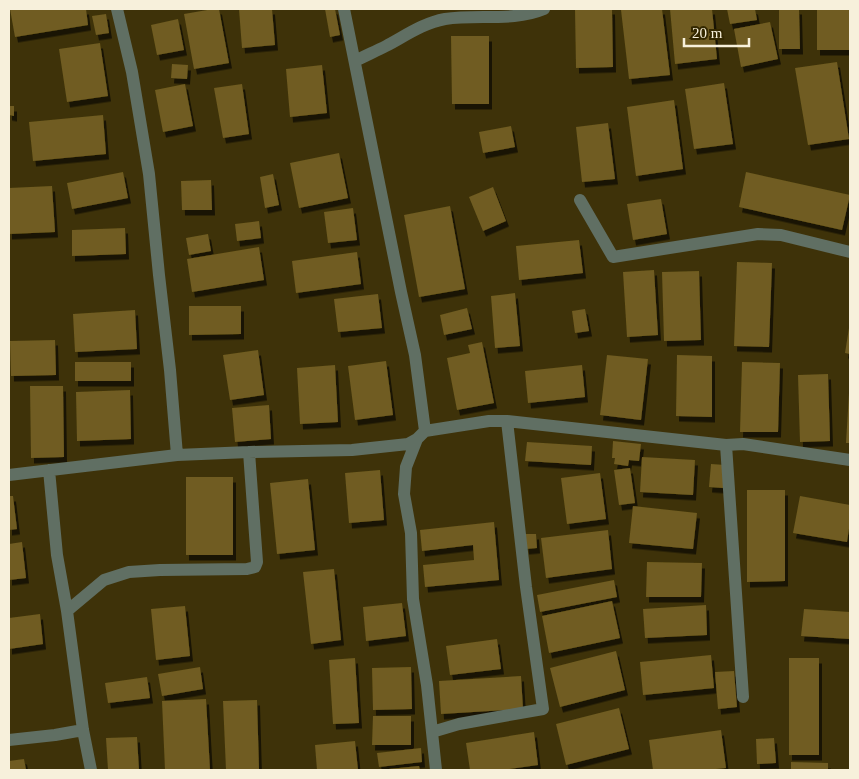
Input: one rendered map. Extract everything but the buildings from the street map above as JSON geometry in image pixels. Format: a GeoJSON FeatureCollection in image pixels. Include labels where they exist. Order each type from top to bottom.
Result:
{"type":"FeatureCollection","features":[{"type":"Feature","properties":{"kind":"street"},"geometry":{"type":"LineString","coordinates":[[117,9],[132,72],[149,174],[170,370],[177,456]]}},
{"type":"Feature","properties":{"kind":"street"},"geometry":{"type":"LineString","coordinates":[[344,9],[415,355],[421,435],[406,468],[404,494],[412,533],[413,599],[436,770]]}},
{"type":"Feature","properties":{"kind":"street"},"geometry":{"type":"LineString","coordinates":[[355,61],[426,24],[446,19],[510,16],[544,9]]}},
{"type":"Feature","properties":{"kind":"street"},"geometry":{"type":"LineString","coordinates":[[580,200],[613,257],[758,234],[781,235],[850,252]]}},
{"type":"Feature","properties":{"kind":"street"},"geometry":{"type":"LineString","coordinates":[[9,475],[177,456],[249,452],[352,450],[408,444],[421,435],[489,421],[507,421],[726,445],[743,444],[850,460]]}},
{"type":"Feature","properties":{"kind":"street"},"geometry":{"type":"LineString","coordinates":[[432,732],[459,724],[543,709],[526,588],[507,421]]}},
{"type":"Feature","properties":{"kind":"street"},"geometry":{"type":"LineString","coordinates":[[726,445],[743,697]]}},
{"type":"Feature","properties":{"kind":"street"},"geometry":{"type":"LineString","coordinates":[[67,611],[104,580],[129,572],[247,569],[255,567],[257,562],[249,452]]}},
{"type":"Feature","properties":{"kind":"street"},"geometry":{"type":"LineString","coordinates":[[49,470],[57,555],[67,611],[83,730],[91,770]]}},
{"type":"Feature","properties":{"kind":"street"},"geometry":{"type":"LineString","coordinates":[[9,740],[83,730]]}}]}
